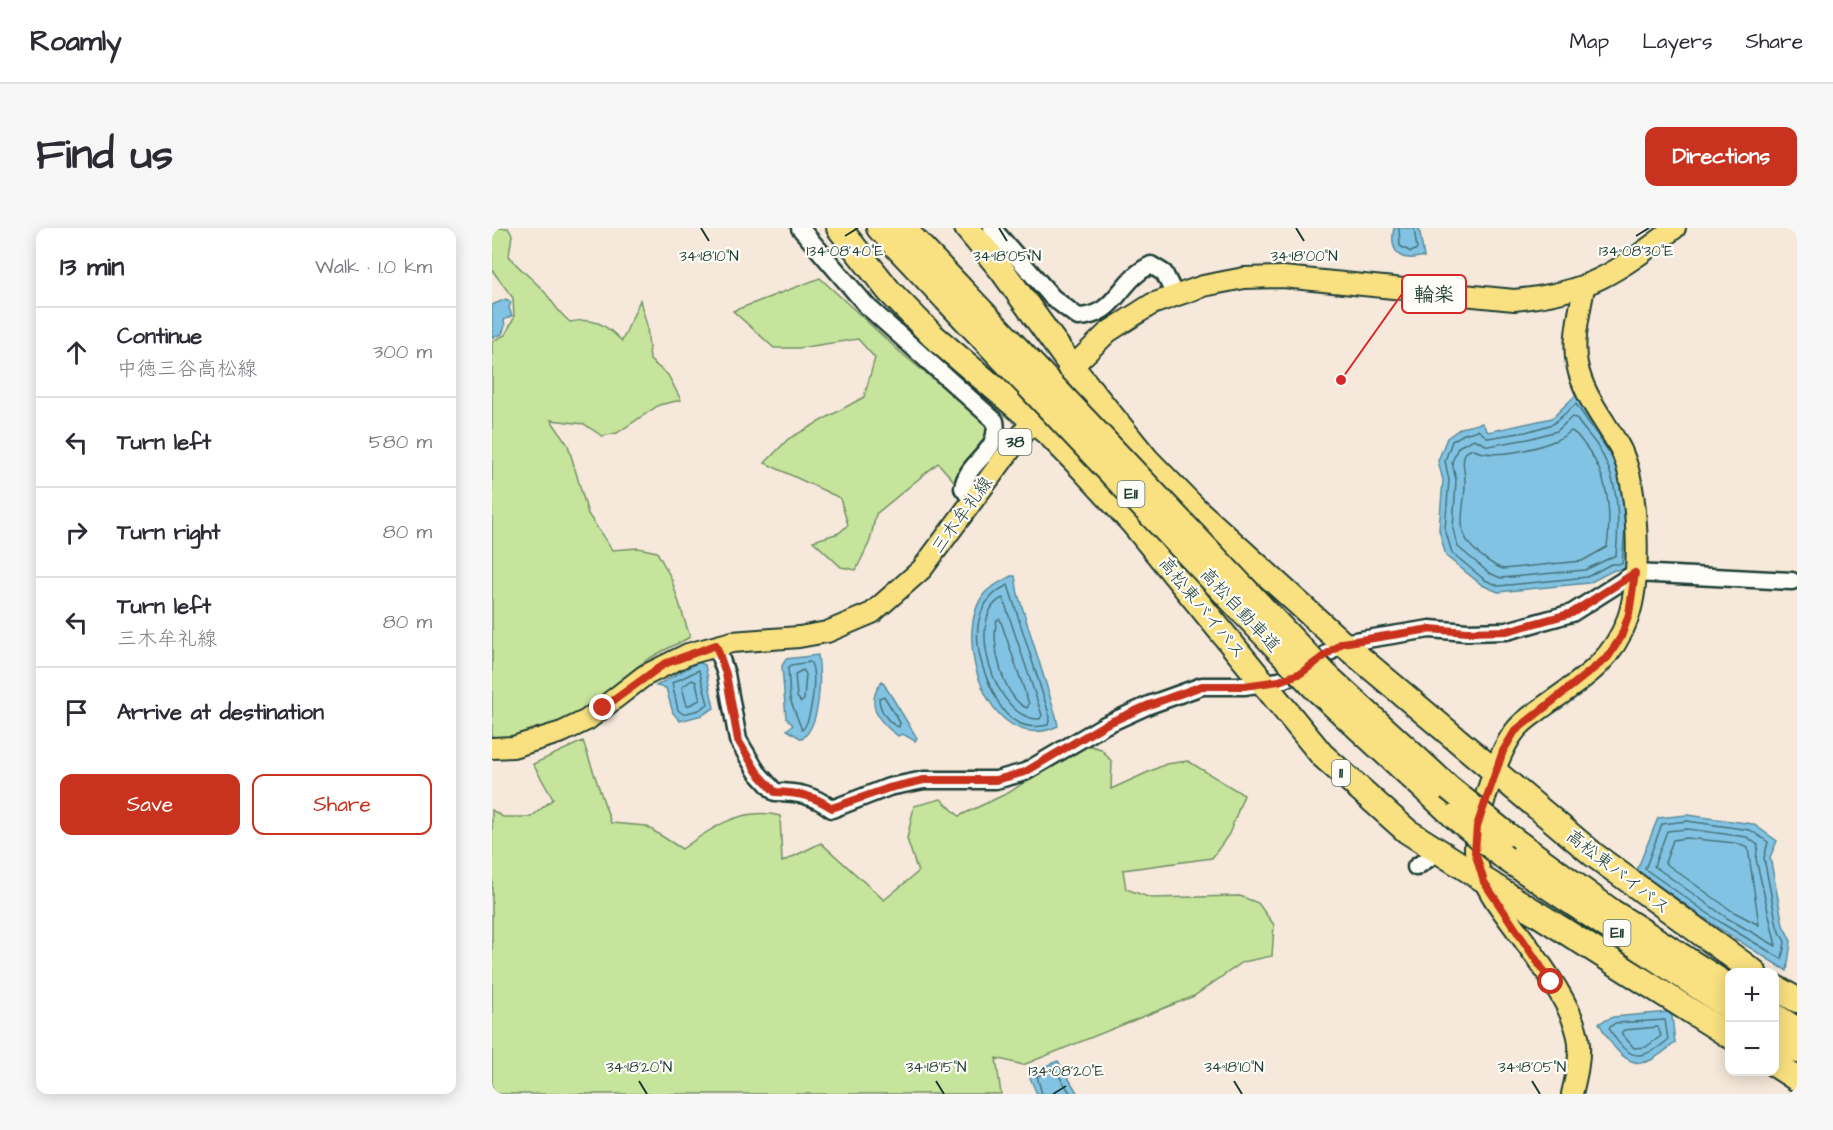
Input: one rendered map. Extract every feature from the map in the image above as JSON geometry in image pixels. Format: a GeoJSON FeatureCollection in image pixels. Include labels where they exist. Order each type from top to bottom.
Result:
{"type":"FeatureCollection","features":[{"type":"Feature","properties":{"kind":"highway","name":"高松東バイパス"},"geometry":{"type":"LineString","coordinates":[[839,228],[890,291],[933,336],[1032,419],[1132,522],[1330,763],[1407,831],[1725,1033]]}},
{"type":"Feature","properties":{"kind":"highway","name":"高松自動車道"},"geometry":{"type":"LineString","coordinates":[[879,228],[953,293],[1321,682],[1455,817],[1611,910],[1725,984]]}},
{"type":"Feature","properties":{"kind":"highway","name":"高松自動車道"},"geometry":{"type":"LineString","coordinates":[[903,228],[953,293]]}},
{"type":"Feature","properties":{"kind":"highway","name":"高松東バイパス"},"geometry":{"type":"LineString","coordinates":[[967,228],[1001,269],[1072,368],[1147,460],[1194,508],[1342,643],[1594,855],[1749,968]]}},
{"type":"Feature","properties":{"kind":"highway","name":"高松自動車道"},"geometry":{"type":"LineString","coordinates":[[1321,682],[1449,788],[1506,846],[1725,1004]]}},
{"type":"Feature","properties":{"kind":"highway"},"geometry":{"type":"LineString","coordinates":[[1779,990],[1797,1000]]}},
{"type":"Feature","properties":{"kind":"highway"},"geometry":{"type":"LineString","coordinates":[[1779,1018],[1797,1030]]}},
{"type":"Feature","properties":{"kind":"highway"},"geometry":{"type":"LineString","coordinates":[[1779,1040],[1797,1051]]}},
{"type":"Feature","properties":{"kind":"highway"},"geometry":{"type":"LineString","coordinates":[[1779,1067],[1797,1079]]}},
{"type":"Feature","properties":{"kind":"main road","name":"三木牟礼線"},"geometry":{"type":"LineString","coordinates":[[492,748],[513,747],[562,732],[587,720],[664,664],[716,645],[827,632],[872,614],[922,569],[1032,419],[1092,345],[1123,321],[1174,295],[1244,278],[1283,277],[1514,300],[1552,296],[1605,278],[1671,229]]}},
{"type":"Feature","properties":{"kind":"main road"},"geometry":{"type":"LineString","coordinates":[[1572,1094],[1578,1066],[1578,1041],[1571,1014],[1484,882],[1475,852],[1477,826],[1495,772],[1515,731],[1608,657],[1621,637],[1629,614],[1635,573],[1634,495],[1627,465],[1582,383],[1576,361],[1584,287]]}},
{"type":"Feature","properties":{"kind":"street"},"geometry":{"type":"LineString","coordinates":[[800,228],[867,306],[995,421],[995,441],[965,479],[963,488],[973,501]]}},
{"type":"Feature","properties":{"kind":"street"},"geometry":{"type":"LineString","coordinates":[[992,228],[1052,297],[1078,317],[1095,316],[1108,305],[1137,272],[1151,266],[1164,273],[1174,295]]}},
{"type":"Feature","properties":{"kind":"street"},"geometry":{"type":"LineString","coordinates":[[716,645],[726,674],[738,740],[757,772],[775,792],[801,793],[818,799],[832,808],[889,788],[924,780],[996,780],[1025,772],[1106,724],[1149,705],[1202,686],[1244,686],[1279,681],[1301,673],[1342,643],[1430,629],[1467,632],[1507,631],[1572,613],[1635,573],[1792,581]]}},
{"type":"Feature","properties":{"kind":"street"},"geometry":{"type":"LineString","coordinates":[[1416,867],[1438,852]]}},
{"type":"Feature","properties":{"kind":"green space"},"geometry":{"type":"Polygon","coordinates":[[[492,228],[508,228],[512,235],[509,256],[543,290],[570,322],[586,320],[599,323],[622,341],[640,300],[647,326],[650,360],[668,375],[681,400],[659,405],[617,433],[602,436],[584,424],[551,420],[568,445],[588,514],[612,550],[638,548],[657,552],[671,578],[690,637],[647,660],[573,716],[535,734],[514,739],[492,739],[492,341],[505,335],[514,318],[513,298],[492,270],[492,228]]]}},
{"type":"Feature","properties":{"kind":"green space"},"geometry":{"type":"Polygon","coordinates":[[[820,278],[900,352],[989,425],[985,442],[954,481],[938,463],[876,514],[870,541],[856,570],[841,567],[813,541],[839,533],[848,525],[840,498],[765,463],[788,439],[864,397],[875,358],[858,339],[799,348],[774,348],[733,311],[820,278]]]}},
{"type":"Feature","properties":{"kind":"green space"},"geometry":{"type":"Polygon","coordinates":[[[583,741],[611,823],[646,826],[682,849],[728,821],[753,814],[780,816],[782,862],[821,843],[884,900],[918,872],[907,839],[914,806],[941,799],[959,816],[1010,792],[1081,743],[1101,749],[1112,762],[1111,789],[1166,764],[1188,761],[1244,795],[1229,834],[1212,858],[1123,870],[1126,889],[1151,898],[1240,896],[1258,903],[1274,925],[1272,956],[1243,962],[1194,996],[1023,1065],[996,1058],[1001,1094],[492,1094],[492,810],[503,817],[531,817],[553,799],[533,764],[583,741]]]}},
{"type":"Feature","properties":{"kind":"water"},"geometry":{"type":"Polygon","coordinates":[[[1394,228],[1419,228],[1424,257],[1411,258],[1399,255],[1393,243],[1394,228]]]}},
{"type":"Feature","properties":{"kind":"water"},"geometry":{"type":"Polygon","coordinates":[[[506,299],[511,302],[509,308],[512,316],[504,320],[505,326],[502,334],[492,338],[492,305],[506,299]]]}},
{"type":"Feature","properties":{"kind":"water"},"geometry":{"type":"Polygon","coordinates":[[[1578,393],[1622,462],[1629,570],[1614,570],[1589,583],[1498,592],[1482,585],[1446,556],[1439,530],[1443,480],[1438,461],[1447,438],[1461,428],[1482,423],[1488,432],[1552,418],[1578,393]]]}},
{"type":"Feature","properties":{"kind":"water"},"geometry":{"type":"Polygon","coordinates":[[[1011,576],[1015,576],[1018,594],[1058,726],[1034,731],[1013,725],[996,710],[983,689],[975,664],[972,639],[975,614],[986,591],[1011,576]]]}},
{"type":"Feature","properties":{"kind":"water"},"geometry":{"type":"Polygon","coordinates":[[[818,655],[819,688],[816,712],[813,723],[802,739],[787,730],[793,725],[786,718],[782,666],[786,659],[818,655]]]}},
{"type":"Feature","properties":{"kind":"water"},"geometry":{"type":"Polygon","coordinates":[[[698,662],[705,665],[714,708],[702,715],[680,721],[673,713],[666,688],[656,686],[698,662]]]}},
{"type":"Feature","properties":{"kind":"water"},"geometry":{"type":"Polygon","coordinates":[[[882,681],[917,738],[915,741],[903,734],[898,736],[879,718],[874,705],[874,697],[882,681]]]}},
{"type":"Feature","properties":{"kind":"water"},"geometry":{"type":"Polygon","coordinates":[[[1687,815],[1753,824],[1777,841],[1770,857],[1783,925],[1791,941],[1787,971],[1720,929],[1637,870],[1658,818],[1687,815]]]}},
{"type":"Feature","properties":{"kind":"water"},"geometry":{"type":"Polygon","coordinates":[[[1669,1012],[1672,1016],[1675,1043],[1651,1060],[1642,1063],[1627,1059],[1620,1053],[1599,1023],[1613,1017],[1669,1012]]]}},
{"type":"Feature","properties":{"kind":"water"},"geometry":{"type":"Polygon","coordinates":[[[1058,1061],[1078,1094],[1037,1094],[1028,1073],[1058,1061]]]}},
{"type":"Feature","properties":{"kind":"place","name":"輪楽"},"geometry":{"type":"Point","coordinates":[1341,380]}},
{"type":"Feature","properties":{"kind":"route"},"geometry":{"type":"LineString","coordinates":[[603,708],[644,676],[664,664],[716,645],[726,674],[738,740],[757,772],[775,792],[801,793],[818,799],[832,808],[889,788],[924,780],[996,780],[1025,772],[1106,724],[1149,705],[1202,686],[1214,684],[1244,686],[1279,681],[1301,673],[1342,643],[1430,629],[1467,632],[1507,631],[1572,613],[1635,573],[1629,614],[1621,637],[1608,657],[1588,675],[1529,717],[1515,731],[1503,751],[1477,826],[1475,852],[1484,882],[1551,982]]}}]}
